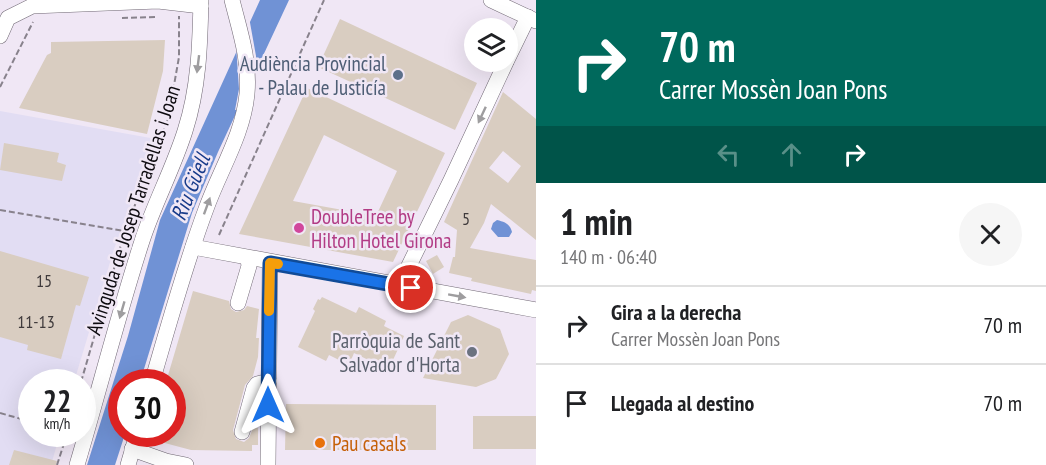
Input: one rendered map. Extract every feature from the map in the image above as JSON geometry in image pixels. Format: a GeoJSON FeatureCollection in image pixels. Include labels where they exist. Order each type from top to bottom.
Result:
{"type":"FeatureCollection","features":[{"type":"Feature","properties":{"kind":"street"},"geometry":{"type":"LineString","coordinates":[[156,369],[193,247],[213,190],[237,136],[245,108],[248,67],[232,0]]}},
{"type":"Feature","properties":{"kind":"street"},"geometry":{"type":"LineString","coordinates":[[491,0],[532,19],[518,43]]}},
{"type":"Feature","properties":{"kind":"street"},"geometry":{"type":"LineString","coordinates":[[0,36],[8,18],[32,6],[158,1],[201,3]]}},
{"type":"Feature","properties":{"kind":"street","name":"Avinguda de Josep Tarradellas i Joan"},"geometry":{"type":"LineString","coordinates":[[77,465],[141,244],[158,195],[177,154],[189,117],[199,58],[201,3]]}},
{"type":"Feature","properties":{"kind":"street"},"geometry":{"type":"LineString","coordinates":[[399,286],[502,72]]}},
{"type":"Feature","properties":{"kind":"street"},"geometry":{"type":"LineString","coordinates":[[193,247],[212,259],[248,259],[536,310]]}},
{"type":"Feature","properties":{"kind":"street"},"geometry":{"type":"LineString","coordinates":[[238,303],[249,266],[248,259]]}},
{"type":"Feature","properties":{"kind":"street"},"geometry":{"type":"LineString","coordinates":[[268,465],[270,263]]}},
{"type":"Feature","properties":{"kind":"street"},"geometry":{"type":"LineString","coordinates":[[242,432],[254,388],[257,384],[268,381]]}},
{"type":"Feature","properties":{"kind":"street"},"geometry":{"type":"LineString","coordinates":[[128,465],[132,449],[166,461],[186,465]]}},
{"type":"Feature","properties":{"kind":"path"},"geometry":{"type":"LineString","coordinates":[[219,235],[324,0]]}},
{"type":"Feature","properties":{"kind":"path"},"geometry":{"type":"LineString","coordinates":[[85,369],[125,231],[168,119],[178,57],[180,3]]}},
{"type":"Feature","properties":{"kind":"path"},"geometry":{"type":"LineString","coordinates":[[112,19],[168,16]]}},
{"type":"Feature","properties":{"kind":"path"},"geometry":{"type":"LineString","coordinates":[[0,87],[33,21]]}},
{"type":"Feature","properties":{"kind":"path"},"geometry":{"type":"LineString","coordinates":[[0,210],[125,231]]}},
{"type":"Feature","properties":{"kind":"path"},"geometry":{"type":"LineString","coordinates":[[0,413],[18,418]]}},
{"type":"Feature","properties":{"kind":"path"},"geometry":{"type":"LineString","coordinates":[[57,465],[63,447]]}},
{"type":"Feature","properties":{"kind":"shaded area"},"geometry":{"type":"Polygon","coordinates":[[[0,111],[156,139],[114,249],[78,369],[18,369],[18,447],[56,447],[51,465],[0,465],[0,111]]]}},
{"type":"Feature","properties":{"kind":"water","name":"Riu Güell"},"geometry":{"type":"Polygon","coordinates":[[[260,0],[289,0],[192,213],[144,369],[118,369],[160,220],[260,0]]]}},
{"type":"Feature","properties":{"kind":"water"},"geometry":{"type":"Polygon","coordinates":[[[497,220],[510,227],[512,232],[509,237],[498,237],[491,229],[497,220]]]}},
{"type":"Feature","properties":{"kind":"water"},"geometry":{"type":"Polygon","coordinates":[[[108,399],[108,447],[121,447],[115,465],[87,465],[93,447],[96,447],[96,437],[108,399]]]}},
{"type":"Feature","properties":{"kind":"pier"},"geometry":{"type":"Polygon","coordinates":[[[249,17],[256,56],[256,77],[242,109],[235,110],[239,89],[236,45],[249,17]]]}},
{"type":"Feature","properties":{"kind":"building","name":"Audiència Provincial - Palau de Justicía"},"geometry":{"type":"Polygon","coordinates":[[[340,19],[477,83],[455,130],[318,67],[340,19]]]}},
{"type":"Feature","properties":{"kind":"building"},"geometry":{"type":"Polygon","coordinates":[[[165,40],[163,71],[147,134],[19,108],[47,55],[51,53],[51,42],[165,40]]]}},
{"type":"Feature","properties":{"kind":"building"},"geometry":{"type":"Polygon","coordinates":[[[307,88],[445,153],[393,262],[239,234],[307,88]],[[324,135],[293,201],[376,216],[397,171],[324,135]]]}},
{"type":"Feature","properties":{"kind":"building"},"geometry":{"type":"Polygon","coordinates":[[[503,92],[536,119],[536,240],[491,204],[484,223],[470,248],[536,260],[536,291],[532,290],[531,294],[471,281],[472,278],[449,273],[453,257],[455,257],[457,230],[444,222],[503,92]],[[503,151],[489,168],[508,183],[521,166],[503,151]]]}},
{"type":"Feature","properties":{"kind":"building"},"geometry":{"type":"Polygon","coordinates":[[[4,143],[59,153],[57,162],[66,165],[62,181],[0,170],[4,143]]]}},
{"type":"Feature","properties":{"kind":"building"},"geometry":{"type":"Polygon","coordinates":[[[0,251],[89,277],[80,306],[76,305],[61,359],[27,350],[28,345],[0,337],[0,251]]]}},
{"type":"Feature","properties":{"kind":"building"},"geometry":{"type":"Polygon","coordinates":[[[437,255],[444,267],[433,274],[426,261],[437,255]]]}},
{"type":"Feature","properties":{"kind":"building"},"geometry":{"type":"Polygon","coordinates":[[[193,291],[229,301],[231,309],[236,312],[244,310],[247,306],[259,309],[256,338],[259,338],[258,357],[253,376],[245,385],[233,430],[236,439],[244,442],[249,438],[253,428],[258,428],[258,445],[252,445],[252,451],[191,450],[180,447],[186,447],[186,369],[170,369],[193,291]]]}},
{"type":"Feature","properties":{"kind":"building"},"geometry":{"type":"Polygon","coordinates":[[[322,297],[356,313],[359,307],[386,321],[384,326],[404,336],[393,360],[396,361],[391,371],[354,353],[349,365],[329,355],[326,361],[298,347],[315,311],[313,309],[318,299],[322,297]]]}},
{"type":"Feature","properties":{"kind":"building","name":"Parròquia de Sant Salvador d'Horta"},"geometry":{"type":"Polygon","coordinates":[[[468,315],[500,329],[509,354],[496,379],[476,387],[423,378],[451,322],[468,315]]]}},
{"type":"Feature","properties":{"kind":"building"},"geometry":{"type":"Polygon","coordinates":[[[286,404],[436,405],[436,450],[285,450],[286,404]]]}},
{"type":"Feature","properties":{"kind":"building"},"geometry":{"type":"Polygon","coordinates":[[[473,416],[536,416],[536,449],[473,449],[473,416]]]}},
{"type":"Feature","properties":{"kind":"building"},"geometry":{"type":"Polygon","coordinates":[[[14,450],[57,461],[56,465],[9,465],[14,450]]]}},
{"type":"Feature","properties":{"kind":"slow traffic"},"geometry":{"type":"LineString","coordinates":[[269,311],[270,263],[278,264]]}},
{"type":"Feature","properties":{"kind":"place","name":"Audiència Provincial - Palau de Justicía"},"geometry":{"type":"Point","coordinates":[398,75]}},
{"type":"Feature","properties":{"kind":"place","name":"DoubleTree by Hilton Hotel Girona"},"geometry":{"type":"Point","coordinates":[299,228]}},
{"type":"Feature","properties":{"kind":"place","name":"Parròquia de Sant Salvador d'Horta"},"geometry":{"type":"Point","coordinates":[472,352]}},
{"type":"Feature","properties":{"kind":"place","name":"Pau casals"},"geometry":{"type":"Point","coordinates":[320,443]}},
{"type":"Feature","properties":{"kind":"route"},"geometry":{"type":"LineString","coordinates":[[268,405],[270,263],[411,288]]}}]}
